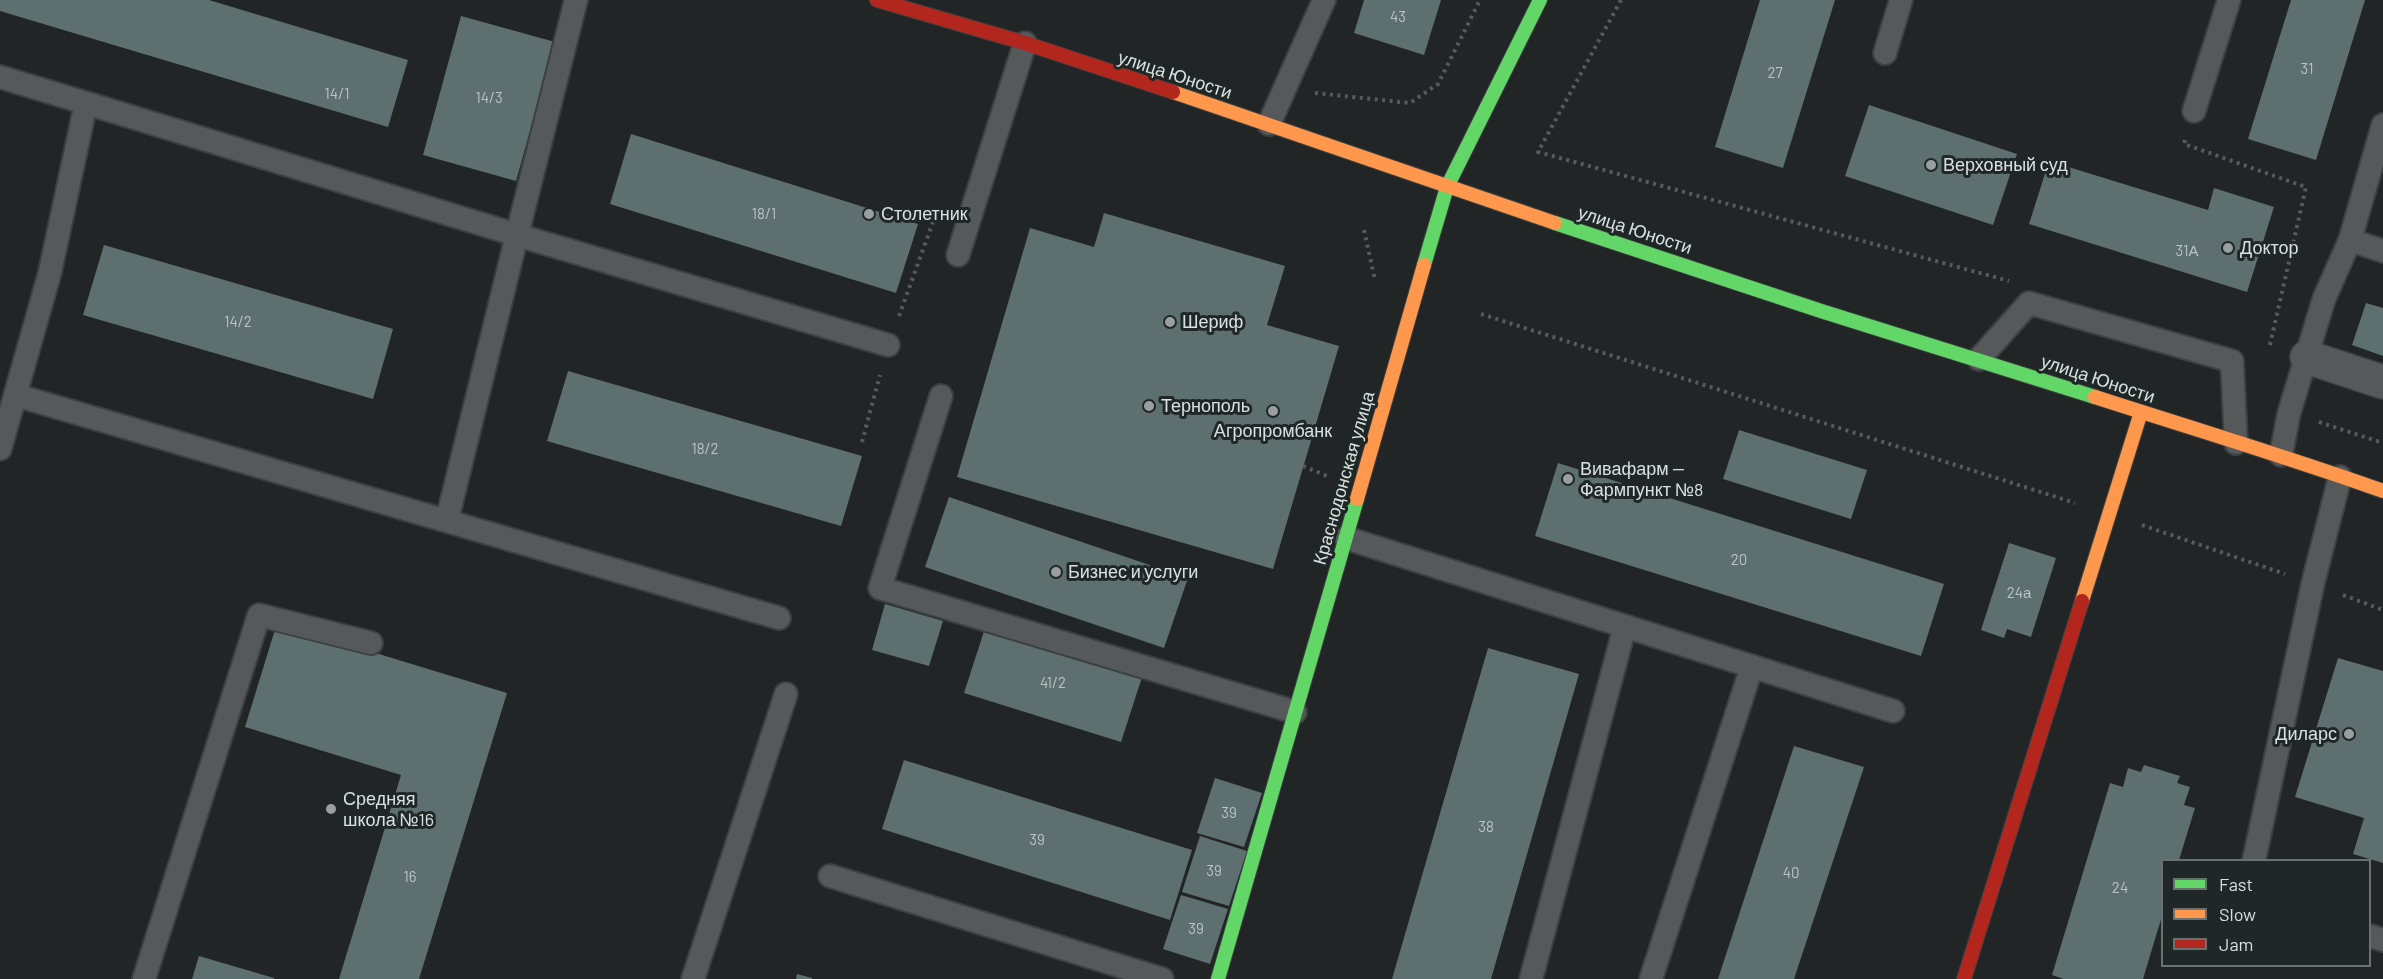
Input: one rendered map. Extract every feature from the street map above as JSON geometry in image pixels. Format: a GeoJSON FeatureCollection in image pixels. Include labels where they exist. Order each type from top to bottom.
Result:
{"type":"FeatureCollection","features":[{"type":"Feature","properties":{"kind":"street","name":"улица Юности"},"geometry":{"type":"LineString","coordinates":[[877,0],[1025,44],[1269,124],[1447,187],[1821,310],[1979,358],[2236,443],[2281,455],[2383,491]]}},
{"type":"Feature","properties":{"kind":"street","name":"Краснодонская улица"},"geometry":{"type":"LineString","coordinates":[[1218,979],[1447,187],[1540,0]]}},
{"type":"Feature","properties":{"kind":"street"},"geometry":{"type":"LineString","coordinates":[[2307,357],[2383,382]]}},
{"type":"Feature","properties":{"kind":"street"},"geometry":{"type":"LineString","coordinates":[[1964,979],[2141,412]]}},
{"type":"Feature","properties":{"kind":"lane"},"geometry":{"type":"LineString","coordinates":[[447,520],[576,0]]}},
{"type":"Feature","properties":{"kind":"lane"},"geometry":{"type":"LineString","coordinates":[[1269,124],[1324,0]]}},
{"type":"Feature","properties":{"kind":"lane"},"geometry":{"type":"LineString","coordinates":[[1886,53],[1901,0]]}},
{"type":"Feature","properties":{"kind":"lane"},"geometry":{"type":"LineString","coordinates":[[2194,111],[2229,0]]}},
{"type":"Feature","properties":{"kind":"lane"},"geometry":{"type":"LineString","coordinates":[[958,255],[1025,44]]}},
{"type":"Feature","properties":{"kind":"lane"},"geometry":{"type":"LineString","coordinates":[[0,77],[517,235],[888,345]]}},
{"type":"Feature","properties":{"kind":"lane"},"geometry":{"type":"LineString","coordinates":[[0,449],[50,272],[86,104]]}},
{"type":"Feature","properties":{"kind":"lane"},"geometry":{"type":"LineString","coordinates":[[2281,455],[2289,413],[2324,299],[2350,240],[2383,125]]}},
{"type":"Feature","properties":{"kind":"lane"},"geometry":{"type":"LineString","coordinates":[[2350,240],[2383,251]]}},
{"type":"Feature","properties":{"kind":"lane"},"geometry":{"type":"LineString","coordinates":[[1979,358],[2029,303],[2232,362],[2236,443]]}},
{"type":"Feature","properties":{"kind":"lane"},"geometry":{"type":"LineString","coordinates":[[15,395],[779,618]]}},
{"type":"Feature","properties":{"kind":"lane"},"geometry":{"type":"LineString","coordinates":[[940,396],[880,588],[1295,712]]}},
{"type":"Feature","properties":{"kind":"lane"},"geometry":{"type":"LineString","coordinates":[[2253,859],[2313,583],[2340,477]]}},
{"type":"Feature","properties":{"kind":"lane"},"geometry":{"type":"LineString","coordinates":[[1346,538],[1893,711]]}},
{"type":"Feature","properties":{"kind":"lane"},"geometry":{"type":"LineString","coordinates":[[144,979],[259,615],[371,643]]}},
{"type":"Feature","properties":{"kind":"lane"},"geometry":{"type":"LineString","coordinates":[[1531,979],[1625,626]]}},
{"type":"Feature","properties":{"kind":"lane"},"geometry":{"type":"LineString","coordinates":[[1651,979],[1752,666]]}},
{"type":"Feature","properties":{"kind":"lane"},"geometry":{"type":"LineString","coordinates":[[693,979],[786,694]]}},
{"type":"Feature","properties":{"kind":"lane"},"geometry":{"type":"LineString","coordinates":[[831,876],[1162,979]]}},
{"type":"Feature","properties":{"kind":"path"},"geometry":{"type":"LineString","coordinates":[[1284,90],[1410,103],[1438,84],[1480,0]]}},
{"type":"Feature","properties":{"kind":"path"},"geometry":{"type":"LineString","coordinates":[[1621,0],[1538,152],[2017,284]]}},
{"type":"Feature","properties":{"kind":"path"},"geometry":{"type":"LineString","coordinates":[[2194,111],[2184,144],[2306,187],[2269,352]]}},
{"type":"Feature","properties":{"kind":"path"},"geometry":{"type":"LineString","coordinates":[[862,442],[888,345],[933,222]]}},
{"type":"Feature","properties":{"kind":"path"},"geometry":{"type":"LineString","coordinates":[[1364,230],[1375,280]]}},
{"type":"Feature","properties":{"kind":"path"},"geometry":{"type":"LineString","coordinates":[[1481,314],[2110,514],[2313,583],[2383,610]]}},
{"type":"Feature","properties":{"kind":"path"},"geometry":{"type":"LineString","coordinates":[[2289,413],[2383,443]]}},
{"type":"Feature","properties":{"kind":"building"},"geometry":{"type":"Polygon","coordinates":[[[0,0],[209,0],[408,60],[388,127],[0,11],[0,0]]]}},
{"type":"Feature","properties":{"kind":"building"},"geometry":{"type":"Polygon","coordinates":[[[1364,0],[1441,0],[1424,55],[1354,33],[1364,0]]]}},
{"type":"Feature","properties":{"kind":"building"},"geometry":{"type":"Polygon","coordinates":[[[1760,0],[1835,0],[1783,168],[1715,147],[1760,0]]]}},
{"type":"Feature","properties":{"kind":"building"},"geometry":{"type":"Polygon","coordinates":[[[2291,0],[2365,0],[2316,160],[2248,139],[2291,0]]]}},
{"type":"Feature","properties":{"kind":"building"},"geometry":{"type":"Polygon","coordinates":[[[461,16],[555,42],[516,181],[423,155],[461,16]]]}},
{"type":"Feature","properties":{"kind":"building","name":"Верховный суд"},"geometry":{"type":"Polygon","coordinates":[[[1869,105],[2017,154],[1993,225],[1845,176],[1869,105]]]}},
{"type":"Feature","properties":{"kind":"building"},"geometry":{"type":"Polygon","coordinates":[[[631,134],[918,224],[896,293],[610,204],[631,134]]]}},
{"type":"Feature","properties":{"kind":"building"},"geometry":{"type":"Polygon","coordinates":[[[2049,161],[2208,210],[2214,188],[2274,207],[2247,292],[2029,224],[2049,161]]]}},
{"type":"Feature","properties":{"kind":"building","name":"Тернополь"},"geometry":{"type":"Polygon","coordinates":[[[1104,213],[1285,266],[1267,325],[1339,346],[1273,569],[957,477],[1030,228],[1094,247],[1104,213]]]}},
{"type":"Feature","properties":{"kind":"building"},"geometry":{"type":"Polygon","coordinates":[[[104,245],[393,329],[373,399],[83,315],[104,245]]]}},
{"type":"Feature","properties":{"kind":"building"},"geometry":{"type":"Polygon","coordinates":[[[2366,303],[2383,308],[2383,356],[2352,345],[2366,303]]]}},
{"type":"Feature","properties":{"kind":"building"},"geometry":{"type":"Polygon","coordinates":[[[568,371],[862,456],[841,526],[547,441],[568,371]]]}},
{"type":"Feature","properties":{"kind":"building"},"geometry":{"type":"Polygon","coordinates":[[[1739,430],[1867,470],[1851,519],[1723,479],[1739,430]]]}},
{"type":"Feature","properties":{"kind":"building"},"geometry":{"type":"Polygon","coordinates":[[[1558,463],[1944,584],[1921,656],[1535,536],[1558,463]]]}},
{"type":"Feature","properties":{"kind":"building","name":"Бизнес и услуги"},"geometry":{"type":"Polygon","coordinates":[[[949,497],[1188,578],[1164,648],[925,567],[949,497]]]}},
{"type":"Feature","properties":{"kind":"building"},"geometry":{"type":"Polygon","coordinates":[[[2009,543],[2056,558],[2031,637],[2007,629],[2004,638],[1981,630],[2009,543]]]}},
{"type":"Feature","properties":{"kind":"building"},"geometry":{"type":"Polygon","coordinates":[[[885,604],[943,621],[929,666],[872,650],[885,604]]]}},
{"type":"Feature","properties":{"kind":"building"},"geometry":{"type":"Polygon","coordinates":[[[277,623],[507,693],[419,979],[339,979],[401,775],[245,727],[277,623]]]}},
{"type":"Feature","properties":{"kind":"building"},"geometry":{"type":"Polygon","coordinates":[[[986,625],[1143,674],[1121,742],[964,693],[986,625]]]}},
{"type":"Feature","properties":{"kind":"building"},"geometry":{"type":"Polygon","coordinates":[[[1488,648],[1579,674],[1491,979],[1392,979],[1488,648]]]}},
{"type":"Feature","properties":{"kind":"building","name":"Диларс"},"geometry":{"type":"Polygon","coordinates":[[[2338,658],[2383,671],[2383,863],[2353,854],[2364,818],[2295,797],[2338,658]]]}},
{"type":"Feature","properties":{"kind":"building"},"geometry":{"type":"Polygon","coordinates":[[[1794,746],[1864,767],[1794,979],[1718,979],[1794,746]]]}},
{"type":"Feature","properties":{"kind":"building"},"geometry":{"type":"Polygon","coordinates":[[[904,760],[1192,850],[1170,920],[882,829],[904,760]]]}},
{"type":"Feature","properties":{"kind":"building"},"geometry":{"type":"Polygon","coordinates":[[[2144,765],[2180,776],[2177,783],[2190,787],[2184,805],[2195,808],[2179,859],[2161,859],[2161,919],[2143,979],[2064,979],[2052,975],[2110,783],[2123,787],[2128,768],[2141,772],[2144,765]]]}},
{"type":"Feature","properties":{"kind":"building"},"geometry":{"type":"Polygon","coordinates":[[[1215,778],[1262,793],[1244,847],[1197,833],[1215,778]]]}},
{"type":"Feature","properties":{"kind":"building"},"geometry":{"type":"Polygon","coordinates":[[[1200,836],[1247,851],[1229,906],[1182,892],[1200,836]]]}},
{"type":"Feature","properties":{"kind":"building"},"geometry":{"type":"Polygon","coordinates":[[[1181,895],[1228,909],[1210,964],[1163,949],[1181,895]]]}},
{"type":"Feature","properties":{"kind":"building"},"geometry":{"type":"Polygon","coordinates":[[[199,956],[274,978],[274,979],[192,979],[199,956]]]}},
{"type":"Feature","properties":{"kind":"building"},"geometry":{"type":"Polygon","coordinates":[[[797,974],[812,978],[812,979],[796,979],[797,974]]]}},
{"type":"Feature","properties":{"kind":"traffic: fast"},"geometry":{"type":"LineString","coordinates":[[1424,265],[1447,187],[1540,0]]}},
{"type":"Feature","properties":{"kind":"traffic: fast"},"geometry":{"type":"LineString","coordinates":[[1555,223],[1821,311],[2095,397]]}},
{"type":"Feature","properties":{"kind":"traffic: fast"},"geometry":{"type":"LineString","coordinates":[[1218,979],[1357,499]]}},
{"type":"Feature","properties":{"kind":"traffic: slow"},"geometry":{"type":"LineString","coordinates":[[1173,92],[1555,223]]}},
{"type":"Feature","properties":{"kind":"traffic: slow"},"geometry":{"type":"LineString","coordinates":[[1357,499],[1424,265]]}},
{"type":"Feature","properties":{"kind":"traffic: slow"},"geometry":{"type":"LineString","coordinates":[[2095,397],[2383,491]]}},
{"type":"Feature","properties":{"kind":"traffic: slow"},"geometry":{"type":"LineString","coordinates":[[2082,601],[2141,412]]}},
{"type":"Feature","properties":{"kind":"traffic: jam"},"geometry":{"type":"LineString","coordinates":[[877,0],[1025,43],[1173,92]]}},
{"type":"Feature","properties":{"kind":"traffic: jam"},"geometry":{"type":"LineString","coordinates":[[1964,979],[2082,601]]}},
{"type":"Feature","properties":{"kind":"place","name":"Верховный суд"},"geometry":{"type":"Point","coordinates":[1931,165]}},
{"type":"Feature","properties":{"kind":"place","name":"Столетник"},"geometry":{"type":"Point","coordinates":[869,214]}},
{"type":"Feature","properties":{"kind":"place","name":"Доктор"},"geometry":{"type":"Point","coordinates":[2228,248]}},
{"type":"Feature","properties":{"kind":"place","name":"Шериф"},"geometry":{"type":"Point","coordinates":[1170,322]}},
{"type":"Feature","properties":{"kind":"place","name":"Тернополь"},"geometry":{"type":"Point","coordinates":[1149,406]}},
{"type":"Feature","properties":{"kind":"place","name":"Агропромбанк"},"geometry":{"type":"Point","coordinates":[1273,411]}},
{"type":"Feature","properties":{"kind":"place","name":"Вивафарм — Фармпункт №8"},"geometry":{"type":"Point","coordinates":[1568,479]}},
{"type":"Feature","properties":{"kind":"place","name":"Бизнес и услуги"},"geometry":{"type":"Point","coordinates":[1056,572]}},
{"type":"Feature","properties":{"kind":"place","name":"Диларс"},"geometry":{"type":"Point","coordinates":[2349,734]}},
{"type":"Feature","properties":{"kind":"place","name":"Средняя школа №16"},"geometry":{"type":"Point","coordinates":[331,809]}}]}
